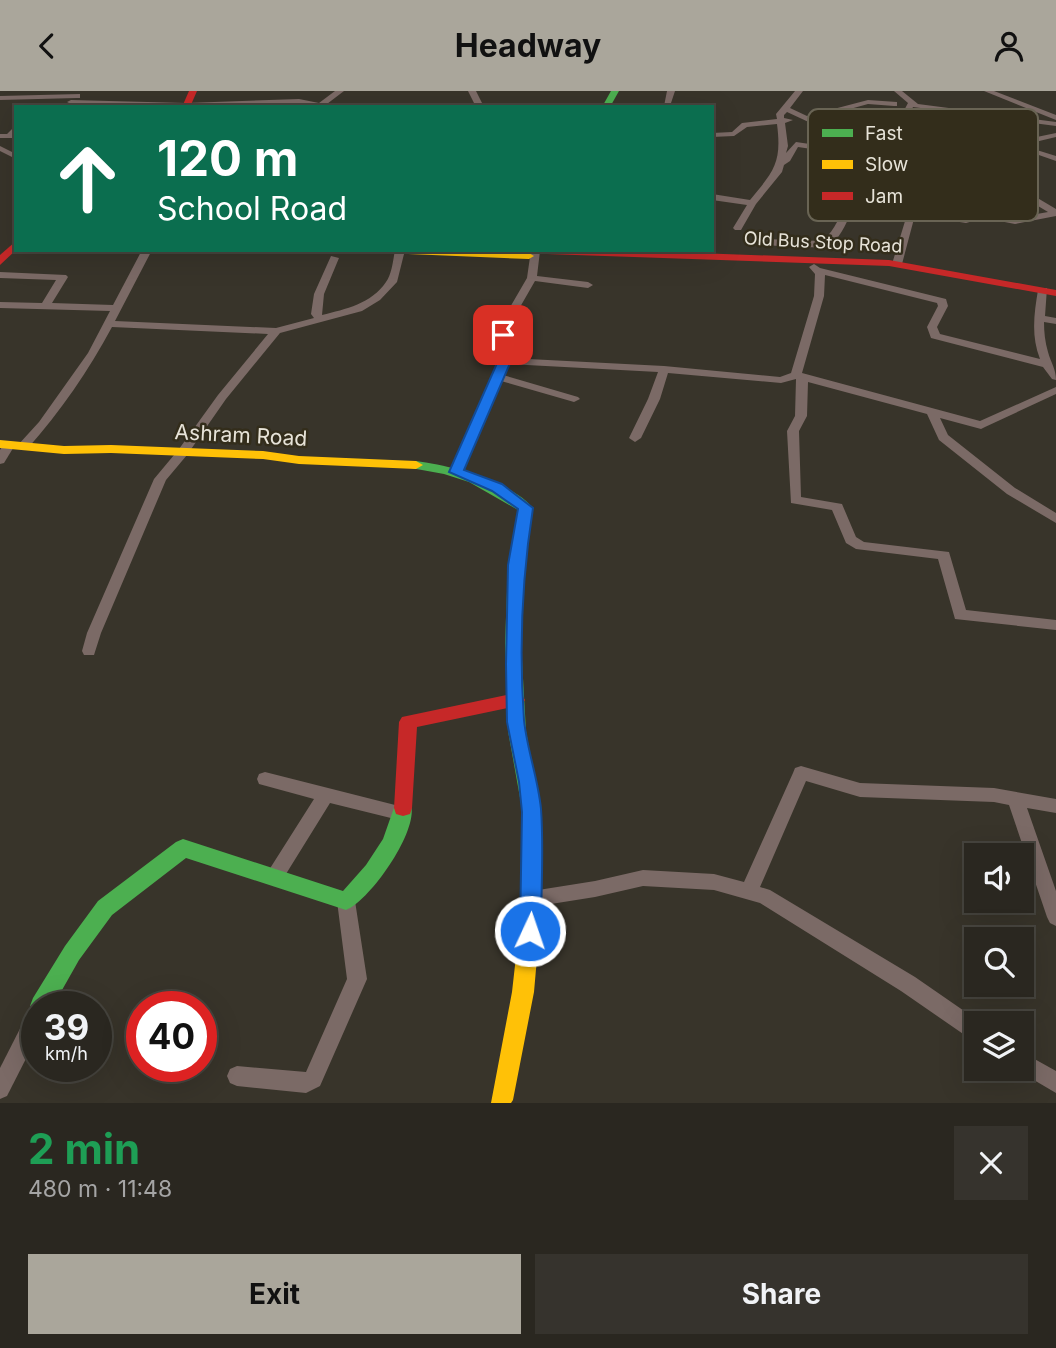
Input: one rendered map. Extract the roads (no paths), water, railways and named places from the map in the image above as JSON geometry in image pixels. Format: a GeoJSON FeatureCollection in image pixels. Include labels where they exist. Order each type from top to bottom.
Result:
{"type":"FeatureCollection","features":[{"type":"Feature","properties":{"kind":"street"},"geometry":{"type":"LineString","coordinates":[[299,101],[302,91]]}},
{"type":"Feature","properties":{"kind":"street"},"geometry":{"type":"LineString","coordinates":[[320,105],[340,91]]}},
{"type":"Feature","properties":{"kind":"street"},"geometry":{"type":"LineString","coordinates":[[671,91],[667,104],[671,105]]}},
{"type":"Feature","properties":{"kind":"street"},"geometry":{"type":"LineString","coordinates":[[738,228],[752,203],[778,171],[784,146],[780,114],[799,91]]}},
{"type":"Feature","properties":{"kind":"street"},"geometry":{"type":"LineString","coordinates":[[898,91],[911,104],[947,109]]}},
{"type":"Feature","properties":{"kind":"street"},"geometry":{"type":"LineString","coordinates":[[988,91],[1033,109]]}},
{"type":"Feature","properties":{"kind":"street"},"geometry":{"type":"LineString","coordinates":[[0,98],[299,101],[315,105]]}},
{"type":"Feature","properties":{"kind":"street"},"geometry":{"type":"LineString","coordinates":[[842,109],[868,102],[894,104]]}},
{"type":"Feature","properties":{"kind":"street"},"geometry":{"type":"LineString","coordinates":[[908,109],[911,104]]}},
{"type":"Feature","properties":{"kind":"street"},"geometry":{"type":"LineString","coordinates":[[786,109],[808,118]]}},
{"type":"Feature","properties":{"kind":"street"},"geometry":{"type":"LineString","coordinates":[[1038,111],[1056,118]]}},
{"type":"Feature","properties":{"kind":"street"},"geometry":{"type":"LineString","coordinates":[[714,135],[734,134],[745,125],[779,120],[808,123]]}},
{"type":"Feature","properties":{"kind":"street"},"geometry":{"type":"LineString","coordinates":[[1038,122],[1056,124]]}},
{"type":"Feature","properties":{"kind":"street"},"geometry":{"type":"LineString","coordinates":[[1038,140],[1056,135]]}},
{"type":"Feature","properties":{"kind":"street"},"geometry":{"type":"LineString","coordinates":[[779,164],[787,159],[796,144],[808,146]]}},
{"type":"Feature","properties":{"kind":"street"},"geometry":{"type":"LineString","coordinates":[[1038,153],[1056,159]]}},
{"type":"Feature","properties":{"kind":"street"},"geometry":{"type":"LineString","coordinates":[[714,197],[752,203]]}},
{"type":"Feature","properties":{"kind":"street"},"geometry":{"type":"LineString","coordinates":[[1038,202],[1056,213]]}},
{"type":"Feature","properties":{"kind":"street"},"geometry":{"type":"LineString","coordinates":[[1038,217],[1056,213]]}},
{"type":"Feature","properties":{"kind":"street"},"geometry":{"type":"LineString","coordinates":[[764,242],[822,244],[829,241],[840,221]]}},
{"type":"Feature","properties":{"kind":"street"},"geometry":{"type":"LineString","coordinates":[[897,264],[909,221]]}},
{"type":"Feature","properties":{"kind":"street"},"geometry":{"type":"LineString","coordinates":[[0,262],[14,244]]}},
{"type":"Feature","properties":{"kind":"street"},"geometry":{"type":"LineString","coordinates":[[0,460],[11,445],[43,424],[93,353],[146,252]]}},
{"type":"Feature","properties":{"kind":"street"},"geometry":{"type":"LineString","coordinates":[[107,324],[276,331],[358,309],[376,298],[392,282],[400,252]]}},
{"type":"Feature","properties":{"kind":"street"},"geometry":{"type":"LineString","coordinates":[[456,472],[505,361],[503,328],[532,278],[538,253],[492,252]]}},
{"type":"Feature","properties":{"kind":"street","name":"Old Bus Stop Road"},"geometry":{"type":"LineString","coordinates":[[538,253],[640,252],[897,264],[1049,291]]}},
{"type":"Feature","properties":{"kind":"street"},"geometry":{"type":"LineString","coordinates":[[320,319],[316,314],[319,294],[334,258]]}},
{"type":"Feature","properties":{"kind":"street"},"geometry":{"type":"LineString","coordinates":[[804,259],[820,271],[942,301],[943,306],[932,327],[935,336],[1046,364]]}},
{"type":"Feature","properties":{"kind":"street"},"geometry":{"type":"LineString","coordinates":[[820,271],[819,296],[799,376],[801,416],[793,432],[795,500],[837,507],[851,540],[861,546],[944,555],[960,615],[1056,625]]}},
{"type":"Feature","properties":{"kind":"street"},"geometry":{"type":"LineString","coordinates":[[0,275],[63,277],[45,306]]}},
{"type":"Feature","properties":{"kind":"street"},"geometry":{"type":"LineString","coordinates":[[532,278],[588,285]]}},
{"type":"Feature","properties":{"kind":"street"},"geometry":{"type":"LineString","coordinates":[[1049,291],[1041,318],[1039,338],[1041,357],[1056,377]]}},
{"type":"Feature","properties":{"kind":"street"},"geometry":{"type":"LineString","coordinates":[[0,305],[116,308]]}},
{"type":"Feature","properties":{"kind":"street"},"geometry":{"type":"LineString","coordinates":[[1041,318],[1056,321]]}},
{"type":"Feature","properties":{"kind":"street"},"geometry":{"type":"LineString","coordinates":[[89,651],[104,608],[160,479],[276,331]]}},
{"type":"Feature","properties":{"kind":"street"},"geometry":{"type":"LineString","coordinates":[[505,361],[664,369],[781,380],[799,376],[981,425],[1056,390]]}},
{"type":"Feature","properties":{"kind":"street"},"geometry":{"type":"LineString","coordinates":[[635,438],[654,399],[664,369]]}},
{"type":"Feature","properties":{"kind":"street"},"geometry":{"type":"LineString","coordinates":[[498,377],[574,400]]}},
{"type":"Feature","properties":{"kind":"street"},"geometry":{"type":"LineString","coordinates":[[933,414],[943,437],[1011,491],[1056,519]]}},
{"type":"Feature","properties":{"kind":"street","name":"Ashram Road"},"geometry":{"type":"LineString","coordinates":[[11,445],[64,450],[183,452],[446,468],[497,488],[526,508],[516,565],[516,700]]}},
{"type":"Feature","properties":{"kind":"street"},"geometry":{"type":"LineString","coordinates":[[346,901],[362,887],[394,838],[403,814],[408,722],[516,700],[516,722],[529,782],[532,899],[519,1031],[501,1100]]}},
{"type":"Feature","properties":{"kind":"street"},"geometry":{"type":"LineString","coordinates":[[749,892],[801,773],[860,790],[994,795],[1056,806]]}},
{"type":"Feature","properties":{"kind":"street"},"geometry":{"type":"LineString","coordinates":[[265,779],[403,814]]}},
{"type":"Feature","properties":{"kind":"street"},"geometry":{"type":"LineString","coordinates":[[275,876],[326,795]]}},
{"type":"Feature","properties":{"kind":"street"},"geometry":{"type":"LineString","coordinates":[[1015,799],[1056,917]]}},
{"type":"Feature","properties":{"kind":"street"},"geometry":{"type":"LineString","coordinates":[[50,991],[72,953],[105,908],[173,853],[183,848],[346,901]]}},
{"type":"Feature","properties":{"kind":"street"},"geometry":{"type":"LineString","coordinates":[[532,899],[595,890],[643,878],[714,882],[764,896],[878,965],[964,1023]]}},
{"type":"Feature","properties":{"kind":"street"},"geometry":{"type":"LineString","coordinates":[[237,1076],[306,1083],[313,1079],[357,979],[346,901]]}},
{"type":"Feature","properties":{"kind":"street"},"geometry":{"type":"LineString","coordinates":[[0,1089],[21,1048]]}},
{"type":"Feature","properties":{"kind":"street"},"geometry":{"type":"LineString","coordinates":[[1034,1069],[1056,1083]]}}]}
